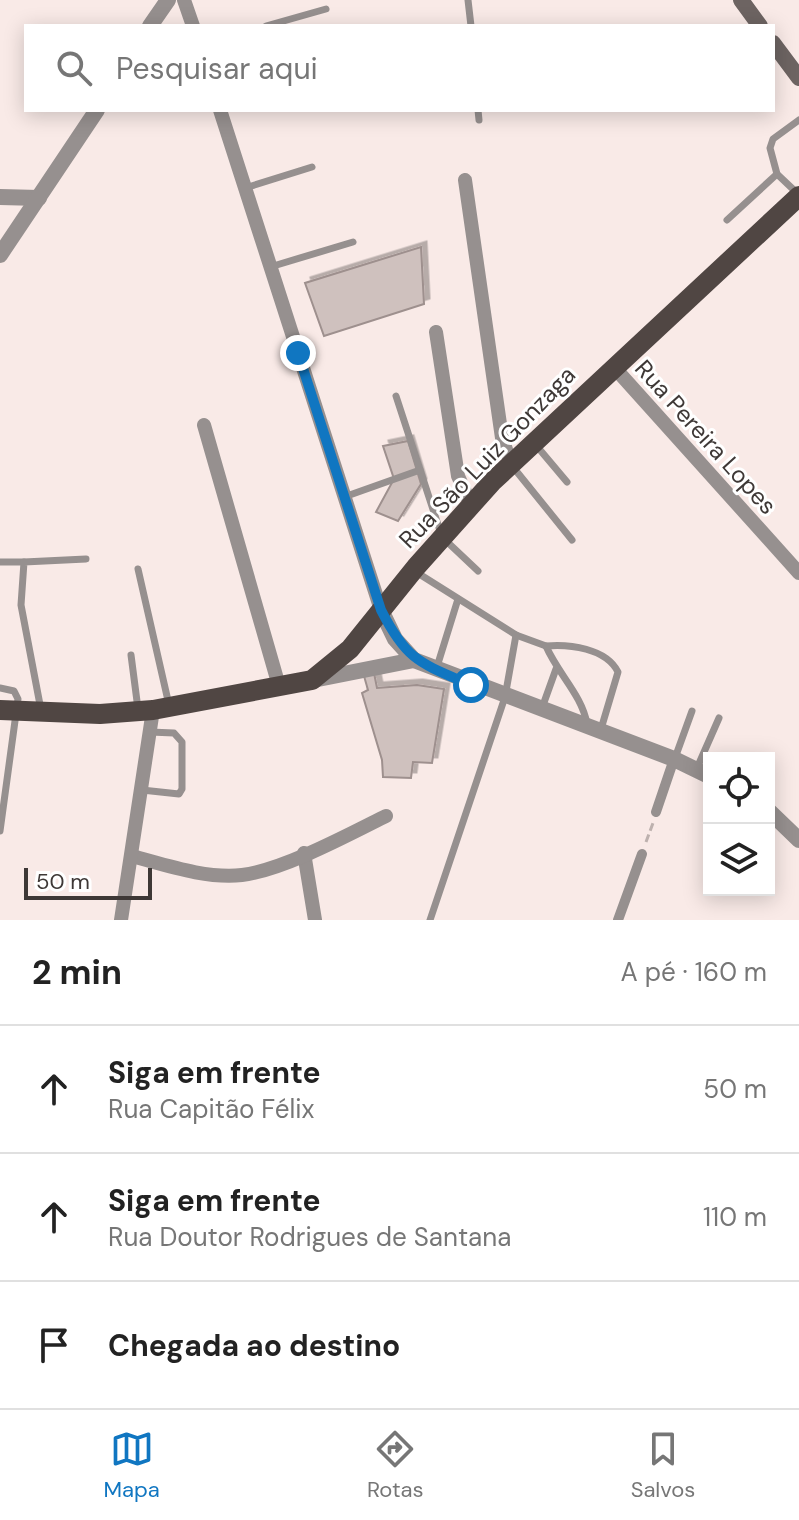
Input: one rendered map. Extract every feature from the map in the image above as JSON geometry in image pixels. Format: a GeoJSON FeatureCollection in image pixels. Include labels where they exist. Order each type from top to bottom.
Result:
{"type":"FeatureCollection","features":[{"type":"Feature","properties":{"kind":"main road"},"geometry":{"type":"LineString","coordinates":[[741,0],[759,24]]}},
{"type":"Feature","properties":{"kind":"main road"},"geometry":{"type":"LineString","coordinates":[[775,46],[799,78]]}},
{"type":"Feature","properties":{"kind":"main road","name":"Rua São Luiz Gonzaga"},"geometry":{"type":"LineString","coordinates":[[9,711],[41,713],[154,709],[312,680],[337,663],[442,537],[533,442],[799,196]]}},
{"type":"Feature","properties":{"kind":"street"},"geometry":{"type":"LineString","coordinates":[[151,24],[168,0]]}},
{"type":"Feature","properties":{"kind":"street"},"geometry":{"type":"LineString","coordinates":[[184,0],[192,24]]}},
{"type":"Feature","properties":{"kind":"street"},"geometry":{"type":"LineString","coordinates":[[0,255],[96,112]]}},
{"type":"Feature","properties":{"kind":"street"},"geometry":{"type":"LineString","coordinates":[[224,112],[245,188],[344,497],[381,610],[395,639],[414,660],[436,670],[674,759],[702,773]]}},
{"type":"Feature","properties":{"kind":"street"},"geometry":{"type":"LineString","coordinates":[[465,180],[502,438],[511,464]]}},
{"type":"Feature","properties":{"kind":"street"},"geometry":{"type":"LineString","coordinates":[[0,197],[39,198]]}},
{"type":"Feature","properties":{"kind":"street"},"geometry":{"type":"LineString","coordinates":[[436,332],[458,476],[471,505]]}},
{"type":"Feature","properties":{"kind":"street","name":"Rua Pereira Lopes"},"geometry":{"type":"LineString","coordinates":[[613,366],[799,573]]}},
{"type":"Feature","properties":{"kind":"street"},"geometry":{"type":"LineString","coordinates":[[204,425],[279,686]]}},
{"type":"Feature","properties":{"kind":"street"},"geometry":{"type":"LineString","coordinates":[[312,680],[414,660]]}},
{"type":"Feature","properties":{"kind":"street"},"geometry":{"type":"LineString","coordinates":[[121,920],[154,709]]}},
{"type":"Feature","properties":{"kind":"street"},"geometry":{"type":"LineString","coordinates":[[656,812],[674,759]]}},
{"type":"Feature","properties":{"kind":"street"},"geometry":{"type":"LineString","coordinates":[[132,856],[218,876],[243,875],[275,866],[386,816]]}},
{"type":"Feature","properties":{"kind":"street"},"geometry":{"type":"LineString","coordinates":[[775,817],[799,840]]}},
{"type":"Feature","properties":{"kind":"street"},"geometry":{"type":"LineString","coordinates":[[304,853],[315,920]]}},
{"type":"Feature","properties":{"kind":"street"},"geometry":{"type":"LineString","coordinates":[[618,920],[642,854]]}},
{"type":"Feature","properties":{"kind":"lane"},"geometry":{"type":"LineString","coordinates":[[468,0],[471,24]]}},
{"type":"Feature","properties":{"kind":"lane"},"geometry":{"type":"LineString","coordinates":[[273,24],[326,9]]}},
{"type":"Feature","properties":{"kind":"lane"},"geometry":{"type":"LineString","coordinates":[[478,112],[479,120]]}},
{"type":"Feature","properties":{"kind":"lane"},"geometry":{"type":"LineString","coordinates":[[799,120],[773,139],[770,148],[777,174],[799,196]]}},
{"type":"Feature","properties":{"kind":"lane"},"geometry":{"type":"LineString","coordinates":[[245,188],[312,167]]}},
{"type":"Feature","properties":{"kind":"lane"},"geometry":{"type":"LineString","coordinates":[[727,220],[777,174]]}},
{"type":"Feature","properties":{"kind":"lane"},"geometry":{"type":"LineString","coordinates":[[270,267],[353,242]]}},
{"type":"Feature","properties":{"kind":"lane"},"geometry":{"type":"LineString","coordinates":[[396,396],[442,537],[478,571]]}},
{"type":"Feature","properties":{"kind":"lane"},"geometry":{"type":"LineString","coordinates":[[533,442],[567,482]]}},
{"type":"Feature","properties":{"kind":"lane"},"geometry":{"type":"LineString","coordinates":[[511,464],[572,540]]}},
{"type":"Feature","properties":{"kind":"lane"},"geometry":{"type":"LineString","coordinates":[[344,497],[420,470]]}},
{"type":"Feature","properties":{"kind":"lane"},"geometry":{"type":"LineString","coordinates":[[0,562],[86,559]]}},
{"type":"Feature","properties":{"kind":"lane"},"geometry":{"type":"LineString","coordinates":[[24,562],[21,605],[41,713]]}},
{"type":"Feature","properties":{"kind":"lane"},"geometry":{"type":"LineString","coordinates":[[138,569],[154,709]]}},
{"type":"Feature","properties":{"kind":"lane"},"geometry":{"type":"LineString","coordinates":[[413,571],[516,635],[546,646],[566,645],[605,657],[618,672],[594,729]]}},
{"type":"Feature","properties":{"kind":"lane"},"geometry":{"type":"LineString","coordinates":[[436,670],[458,599]]}},
{"type":"Feature","properties":{"kind":"lane"},"geometry":{"type":"LineString","coordinates":[[430,920],[505,697],[516,635]]}},
{"type":"Feature","properties":{"kind":"lane"},"geometry":{"type":"LineString","coordinates":[[546,646],[556,669],[584,705],[594,729]]}},
{"type":"Feature","properties":{"kind":"lane"},"geometry":{"type":"LineString","coordinates":[[131,655],[154,709]]}},
{"type":"Feature","properties":{"kind":"lane"},"geometry":{"type":"LineString","coordinates":[[541,709],[556,669]]}},
{"type":"Feature","properties":{"kind":"lane"},"geometry":{"type":"LineString","coordinates":[[0,688],[14,691],[9,711],[0,831]]}},
{"type":"Feature","properties":{"kind":"lane"},"geometry":{"type":"LineString","coordinates":[[674,759],[692,711]]}},
{"type":"Feature","properties":{"kind":"lane"},"geometry":{"type":"LineString","coordinates":[[702,773],[719,718]]}},
{"type":"Feature","properties":{"kind":"lane"},"geometry":{"type":"LineString","coordinates":[[142,790],[172,795],[179,794],[182,789],[182,742],[174,733],[150,732]]}},
{"type":"Feature","properties":{"kind":"path"},"geometry":{"type":"LineString","coordinates":[[642,854],[656,812]]}},
{"type":"Feature","properties":{"kind":"building"},"geometry":{"type":"Polygon","coordinates":[[[421,247],[424,304],[324,336],[305,283],[421,247]]]}},
{"type":"Feature","properties":{"kind":"building"},"geometry":{"type":"Polygon","coordinates":[[[408,441],[421,484],[398,521],[376,512],[394,479],[383,446],[408,441]]]}},
{"type":"Feature","properties":{"kind":"building"},"geometry":{"type":"Polygon","coordinates":[[[374,673],[377,688],[417,685],[444,689],[432,763],[413,762],[411,778],[383,777],[382,760],[362,693],[368,690],[364,676],[374,673]]]}},
{"type":"Feature","properties":{"kind":"route"},"geometry":{"type":"LineString","coordinates":[[298,353],[381,610],[395,639],[414,660],[471,685]]}}]}
